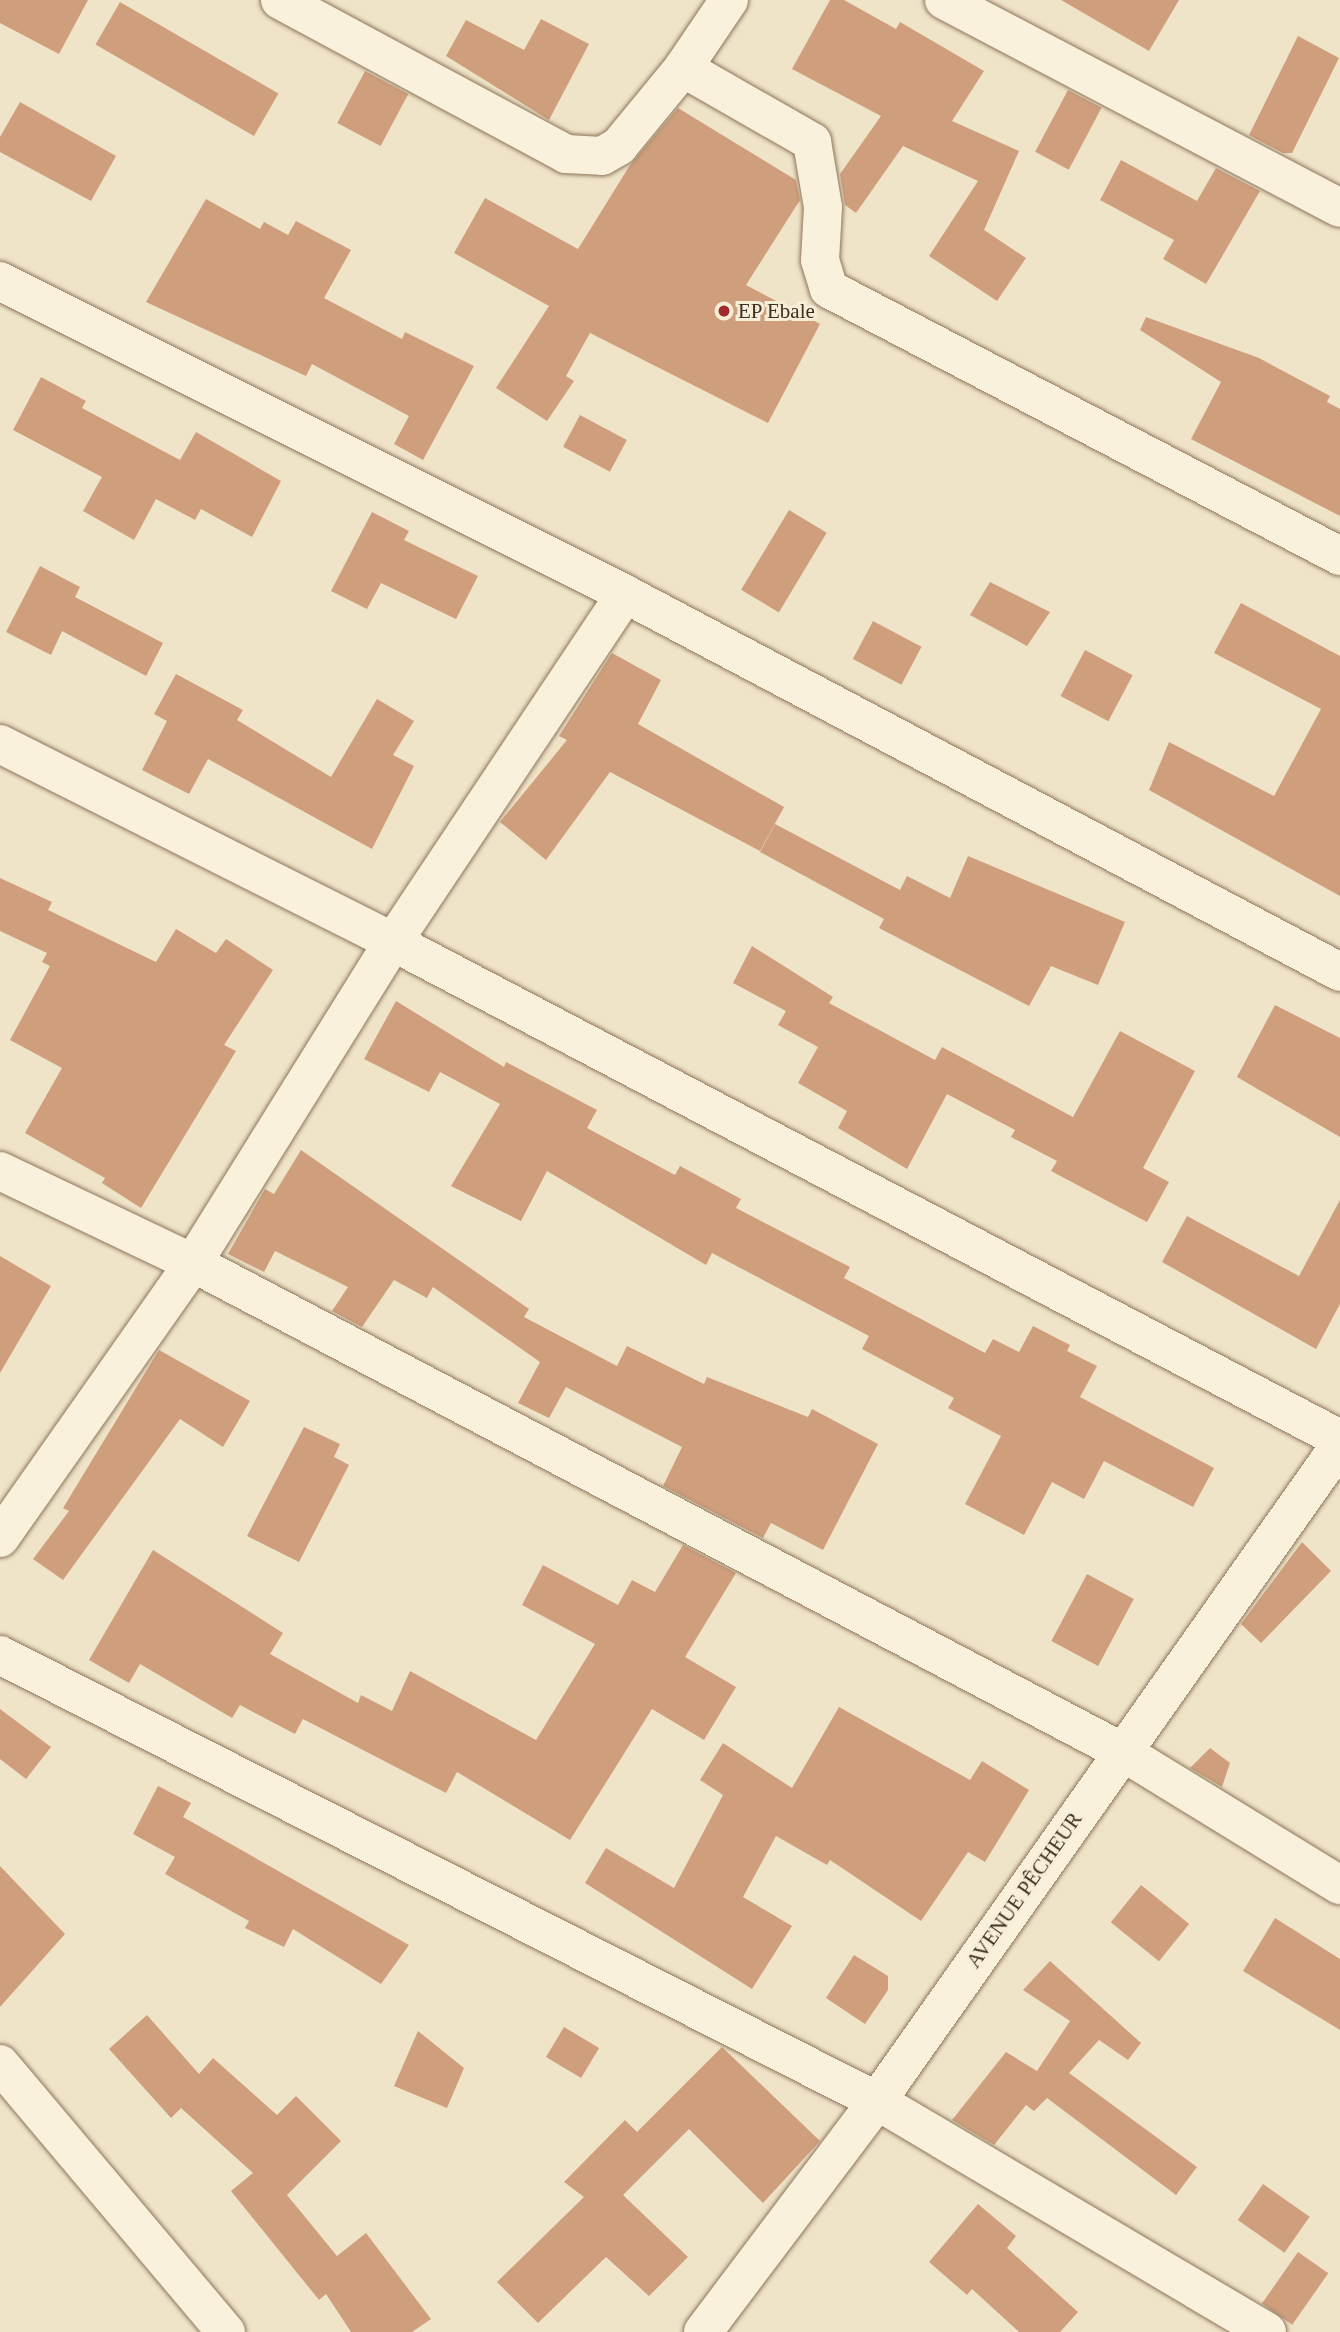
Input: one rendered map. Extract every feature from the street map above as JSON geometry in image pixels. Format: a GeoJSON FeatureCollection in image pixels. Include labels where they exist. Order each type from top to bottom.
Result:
{"type":"FeatureCollection","features":[{"type":"Feature","properties":{"kind":"street"},"geometry":{"type":"LineString","coordinates":[[280,0],[576,156],[602,156],[619,146],[683,68],[729,0]]}},
{"type":"Feature","properties":{"kind":"street"},"geometry":{"type":"LineString","coordinates":[[944,0],[1340,208]]}},
{"type":"Feature","properties":{"kind":"street"},"geometry":{"type":"LineString","coordinates":[[683,68],[813,142],[823,207],[820,260],[829,289],[1340,556]]}},
{"type":"Feature","properties":{"kind":"street"},"geometry":{"type":"LineString","coordinates":[[0,281],[625,594],[1340,972]]}},
{"type":"Feature","properties":{"kind":"street"},"geometry":{"type":"LineString","coordinates":[[0,1538],[193,1264],[393,942],[625,594]]}},
{"type":"Feature","properties":{"kind":"street"},"geometry":{"type":"LineString","coordinates":[[0,744],[393,942],[1340,1442]]}},
{"type":"Feature","properties":{"kind":"street"},"geometry":{"type":"LineString","coordinates":[[0,1171],[193,1264],[1121,1751],[1340,1885]]}},
{"type":"Feature","properties":{"kind":"street","name":"AVENUE PÊCHEUR"},"geometry":{"type":"LineString","coordinates":[[703,2332],[877,2101],[1340,1442]]}},
{"type":"Feature","properties":{"kind":"street"},"geometry":{"type":"LineString","coordinates":[[0,1655],[877,2101],[1267,2332]]}},
{"type":"Feature","properties":{"kind":"street"},"geometry":{"type":"LineString","coordinates":[[0,2064],[226,2332]]}},
{"type":"Feature","properties":{"kind":"building"},"geometry":{"type":"Polygon","coordinates":[[[0,0],[88,0],[59,54],[0,23],[0,0]]]}},
{"type":"Feature","properties":{"kind":"building"},"geometry":{"type":"Polygon","coordinates":[[[830,0],[844,0],[896,29],[900,22],[984,71],[952,121],[1019,151],[984,230],[1026,258],[997,301],[929,256],[978,181],[903,146],[856,213],[845,205],[840,174],[881,116],[792,69],[830,0]]]}},
{"type":"Feature","properties":{"kind":"building"},"geometry":{"type":"Polygon","coordinates":[[[1061,0],[1179,0],[1149,51],[1061,0]]]}},
{"type":"Feature","properties":{"kind":"building"},"geometry":{"type":"Polygon","coordinates":[[[120,2],[278,93],[254,136],[96,44],[120,2]]]}},
{"type":"Feature","properties":{"kind":"building"},"geometry":{"type":"Polygon","coordinates":[[[541,19],[589,44],[549,120],[446,56],[466,20],[524,50],[541,19]]]}},
{"type":"Feature","properties":{"kind":"building"},"geometry":{"type":"Polygon","coordinates":[[[1298,36],[1339,58],[1292,153],[1283,153],[1249,135],[1298,36]]]}},
{"type":"Feature","properties":{"kind":"building"},"geometry":{"type":"Polygon","coordinates":[[[365,71],[408,94],[381,146],[337,123],[365,71]]]}},
{"type":"Feature","properties":{"kind":"building"},"geometry":{"type":"Polygon","coordinates":[[[1068,90],[1102,108],[1069,170],[1035,152],[1068,90]]]}},
{"type":"Feature","properties":{"kind":"building"},"geometry":{"type":"Polygon","coordinates":[[[20,102],[116,156],[91,201],[0,152],[0,137],[20,102]]]}},
{"type":"Feature","properties":{"kind":"building"},"geometry":{"type":"Polygon","coordinates":[[[678,108],[796,180],[800,200],[746,285],[820,324],[768,423],[590,333],[566,376],[574,381],[547,421],[496,388],[549,306],[454,253],[485,198],[578,249],[630,165],[678,108]]]}},
{"type":"Feature","properties":{"kind":"building"},"geometry":{"type":"Polygon","coordinates":[[[1121,160],[1197,201],[1216,168],[1260,191],[1206,284],[1163,259],[1174,240],[1100,200],[1121,160]]]}},
{"type":"Feature","properties":{"kind":"building"},"geometry":{"type":"Polygon","coordinates":[[[206,199],[260,229],[264,222],[288,235],[296,221],[351,250],[324,298],[402,339],[405,332],[474,366],[423,460],[394,444],[409,416],[312,364],[306,376],[146,302],[206,199]]]}},
{"type":"Feature","properties":{"kind":"building"},"geometry":{"type":"Polygon","coordinates":[[[1146,317],[1259,358],[1330,396],[1327,402],[1340,409],[1340,516],[1191,439],[1221,382],[1140,330],[1146,317]]]}},
{"type":"Feature","properties":{"kind":"building"},"geometry":{"type":"Polygon","coordinates":[[[41,377],[86,401],[82,408],[180,460],[196,432],[281,481],[252,537],[201,509],[195,520],[156,499],[134,540],[83,511],[102,477],[13,430],[41,377]]]}},
{"type":"Feature","properties":{"kind":"building"},"geometry":{"type":"Polygon","coordinates":[[[580,415],[627,440],[610,472],[563,447],[580,415]]]}},
{"type":"Feature","properties":{"kind":"building"},"geometry":{"type":"Polygon","coordinates":[[[789,510],[827,533],[779,612],[741,590],[789,510]]]}},
{"type":"Feature","properties":{"kind":"building"},"geometry":{"type":"Polygon","coordinates":[[[372,512],[409,531],[404,540],[478,576],[456,619],[381,583],[367,609],[331,591],[372,512]]]}},
{"type":"Feature","properties":{"kind":"building"},"geometry":{"type":"Polygon","coordinates":[[[40,566],[80,587],[75,597],[163,643],[146,676],[62,631],[51,655],[6,632],[40,566]]]}},
{"type":"Feature","properties":{"kind":"building"},"geometry":{"type":"Polygon","coordinates":[[[990,582],[1050,612],[1027,646],[970,615],[990,582]]]}},
{"type":"Feature","properties":{"kind":"building"},"geometry":{"type":"Polygon","coordinates":[[[1241,603],[1340,656],[1340,896],[1149,790],[1169,742],[1274,796],[1321,709],[1214,653],[1241,603]]]}},
{"type":"Feature","properties":{"kind":"building"},"geometry":{"type":"Polygon","coordinates":[[[873,621],[922,647],[901,685],[853,659],[873,621]]]}},
{"type":"Feature","properties":{"kind":"building"},"geometry":{"type":"Polygon","coordinates":[[[1085,650],[1133,675],[1108,721],[1061,696],[1085,650]]]}},
{"type":"Feature","properties":{"kind":"building"},"geometry":{"type":"Polygon","coordinates":[[[612,653],[661,680],[638,724],[784,807],[760,851],[610,772],[546,860],[500,822],[567,740],[559,736],[612,653]]]}},
{"type":"Feature","properties":{"kind":"building"},"geometry":{"type":"Polygon","coordinates":[[[176,674],[243,710],[237,720],[331,777],[377,699],[414,721],[393,755],[414,766],[372,849],[208,759],[189,794],[142,770],[167,721],[154,714],[176,674]]]}},
{"type":"Feature","properties":{"kind":"building"},"geometry":{"type":"Polygon","coordinates":[[[775,824],[900,890],[907,876],[950,898],[968,856],[1125,922],[1098,985],[1051,966],[1029,1006],[879,928],[884,919],[760,852],[775,824]]]}},
{"type":"Feature","properties":{"kind":"building"},"geometry":{"type":"Polygon","coordinates":[[[0,878],[52,902],[48,910],[156,962],[176,929],[216,953],[226,939],[273,970],[224,1045],[236,1051],[141,1208],[102,1183],[105,1178],[25,1133],[62,1068],[10,1040],[50,966],[42,962],[47,953],[0,931],[0,878]]]}},
{"type":"Feature","properties":{"kind":"building"},"geometry":{"type":"Polygon","coordinates":[[[752,946],[833,997],[829,1003],[935,1060],[942,1047],[1073,1117],[1120,1031],[1195,1071],[1143,1168],[1169,1182],[1147,1222],[1051,1171],[1057,1161],[1011,1137],[1015,1130],[947,1094],[907,1169],[838,1128],[847,1111],[798,1083],[818,1047],[778,1025],[786,1011],[733,983],[752,946]]]}},
{"type":"Feature","properties":{"kind":"building"},"geometry":{"type":"Polygon","coordinates":[[[396,1001],[504,1067],[506,1062],[597,1110],[587,1128],[675,1175],[680,1166],[741,1199],[736,1208],[850,1267],[844,1278],[985,1353],[993,1339],[1019,1352],[1033,1326],[1070,1345],[1067,1351],[1097,1366],[1080,1397],[1214,1468],[1193,1507],[1104,1461],[1084,1499],[1052,1482],[1024,1535],[965,1504],[1001,1436],[948,1408],[954,1398],[862,1349],[869,1336],[712,1253],[706,1265],[547,1171],[521,1221],[451,1186],[500,1104],[440,1072],[429,1092],[364,1059],[396,1001]]]}},
{"type":"Feature","properties":{"kind":"building"},"geometry":{"type":"Polygon","coordinates":[[[1275,1005],[1340,1038],[1340,1137],[1237,1077],[1275,1005]]]}},
{"type":"Feature","properties":{"kind":"building"},"geometry":{"type":"Polygon","coordinates":[[[301,1150],[529,1309],[524,1317],[617,1366],[627,1346],[704,1384],[707,1377],[808,1417],[812,1409],[878,1444],[823,1550],[771,1523],[763,1538],[663,1486],[682,1447],[566,1387],[549,1418],[518,1403],[540,1362],[433,1287],[427,1298],[394,1280],[362,1327],[332,1311],[348,1287],[275,1251],[264,1272],[228,1254],[265,1189],[274,1194],[301,1150]]]}},
{"type":"Feature","properties":{"kind":"building"},"geometry":{"type":"Polygon","coordinates":[[[1340,1200],[1340,1304],[1316,1349],[1162,1262],[1187,1216],[1299,1276],[1340,1200]]]}},
{"type":"Feature","properties":{"kind":"building"},"geometry":{"type":"Polygon","coordinates":[[[0,1256],[51,1286],[0,1373],[0,1256]]]}},
{"type":"Feature","properties":{"kind":"building"},"geometry":{"type":"Polygon","coordinates":[[[159,1350],[250,1401],[223,1447],[180,1419],[63,1580],[33,1559],[69,1511],[63,1508],[159,1350]]]}},
{"type":"Feature","properties":{"kind":"building"},"geometry":{"type":"Polygon","coordinates":[[[304,1427],[340,1444],[334,1457],[349,1465],[299,1562],[247,1536],[304,1427]]]}},
{"type":"Feature","properties":{"kind":"building"},"geometry":{"type":"Polygon","coordinates":[[[1302,1542],[1331,1571],[1261,1643],[1241,1624],[1302,1542]]]}},
{"type":"Feature","properties":{"kind":"building"},"geometry":{"type":"Polygon","coordinates":[[[683,1545],[736,1573],[685,1657],[736,1687],[704,1740],[652,1709],[570,1840],[457,1772],[446,1793],[303,1719],[295,1734],[240,1705],[232,1718],[140,1664],[129,1683],[89,1660],[153,1550],[283,1633],[270,1654],[358,1703],[361,1695],[392,1711],[410,1671],[536,1740],[595,1644],[522,1605],[543,1565],[618,1605],[632,1580],[655,1592],[683,1545]]]}},
{"type":"Feature","properties":{"kind":"building"},"geometry":{"type":"Polygon","coordinates":[[[1087,1574],[1134,1599],[1098,1666],[1051,1641],[1087,1574]]]}},
{"type":"Feature","properties":{"kind":"building"},"geometry":{"type":"Polygon","coordinates":[[[839,1707],[970,1780],[982,1761],[1029,1790],[985,1862],[968,1852],[921,1921],[830,1860],[827,1865],[776,1836],[743,1897],[792,1926],[752,1989],[585,1883],[606,1848],[674,1888],[723,1795],[700,1780],[723,1743],[792,1788],[839,1707]]]}},
{"type":"Feature","properties":{"kind":"building"},"geometry":{"type":"Polygon","coordinates":[[[0,1709],[51,1747],[26,1779],[0,1759],[0,1709]]]}},
{"type":"Feature","properties":{"kind":"building"},"geometry":{"type":"Polygon","coordinates":[[[1210,1748],[1230,1763],[1222,1787],[1190,1768],[1210,1748]]]}},
{"type":"Feature","properties":{"kind":"building"},"geometry":{"type":"Polygon","coordinates":[[[158,1786],[191,1803],[183,1817],[409,1945],[381,1984],[293,1929],[284,1947],[245,1928],[249,1921],[165,1874],[175,1857],[133,1834],[158,1786]]]}},
{"type":"Feature","properties":{"kind":"building"},"geometry":{"type":"Polygon","coordinates":[[[0,1866],[65,1934],[0,2007],[0,1866]]]}},
{"type":"Feature","properties":{"kind":"building"},"geometry":{"type":"Polygon","coordinates":[[[1141,1885],[1189,1924],[1159,1961],[1111,1922],[1141,1885]]]}},
{"type":"Feature","properties":{"kind":"building"},"geometry":{"type":"Polygon","coordinates":[[[1275,1918],[1340,1959],[1340,2030],[1243,1971],[1275,1918]]]}},
{"type":"Feature","properties":{"kind":"building"},"geometry":{"type":"Polygon","coordinates":[[[854,1955],[888,1976],[888,1990],[865,2024],[826,1998],[854,1955]]]}},
{"type":"Feature","properties":{"kind":"building"},"geometry":{"type":"Polygon","coordinates":[[[1050,1961],[1141,2043],[1128,2060],[1099,2040],[1069,2073],[1197,2167],[1176,2195],[1047,2098],[1034,2111],[1026,2105],[994,2145],[952,2120],[1006,2052],[1037,2071],[1070,2021],[1023,1990],[1050,1961]]]}},
{"type":"Feature","properties":{"kind":"building"},"geometry":{"type":"Polygon","coordinates":[[[147,2015],[199,2074],[213,2058],[277,2115],[296,2096],[341,2141],[287,2195],[337,2256],[366,2233],[431,2319],[412,2332],[351,2332],[326,2294],[319,2300],[231,2191],[253,2173],[181,2108],[171,2118],[109,2049],[147,2015]]]}},
{"type":"Feature","properties":{"kind":"building"},"geometry":{"type":"Polygon","coordinates":[[[564,2027],[599,2048],[581,2078],[546,2057],[564,2027]]]}},
{"type":"Feature","properties":{"kind":"building"},"geometry":{"type":"Polygon","coordinates":[[[418,2031],[464,2068],[447,2108],[394,2086],[418,2031]]]}},
{"type":"Feature","properties":{"kind":"building"},"geometry":{"type":"Polygon","coordinates":[[[722,2047],[820,2141],[763,2203],[689,2129],[623,2195],[688,2257],[649,2296],[606,2257],[538,2323],[497,2282],[584,2197],[564,2182],[625,2120],[637,2132],[722,2047]]]}},
{"type":"Feature","properties":{"kind":"building"},"geometry":{"type":"Polygon","coordinates":[[[1263,2184],[1310,2217],[1284,2253],[1238,2220],[1263,2184]]]}},
{"type":"Feature","properties":{"kind":"building"},"geometry":{"type":"Polygon","coordinates":[[[978,2204],[1016,2236],[1007,2248],[1078,2312],[1060,2332],[1019,2332],[972,2289],[967,2295],[929,2262],[978,2204]]]}},
{"type":"Feature","properties":{"kind":"building"},"geometry":{"type":"Polygon","coordinates":[[[1298,2252],[1328,2273],[1292,2325],[1262,2304],[1298,2252]]]}},
{"type":"Feature","properties":{"kind":"place","name":"EP Ebale"},"geometry":{"type":"Point","coordinates":[724,311]}}]}
